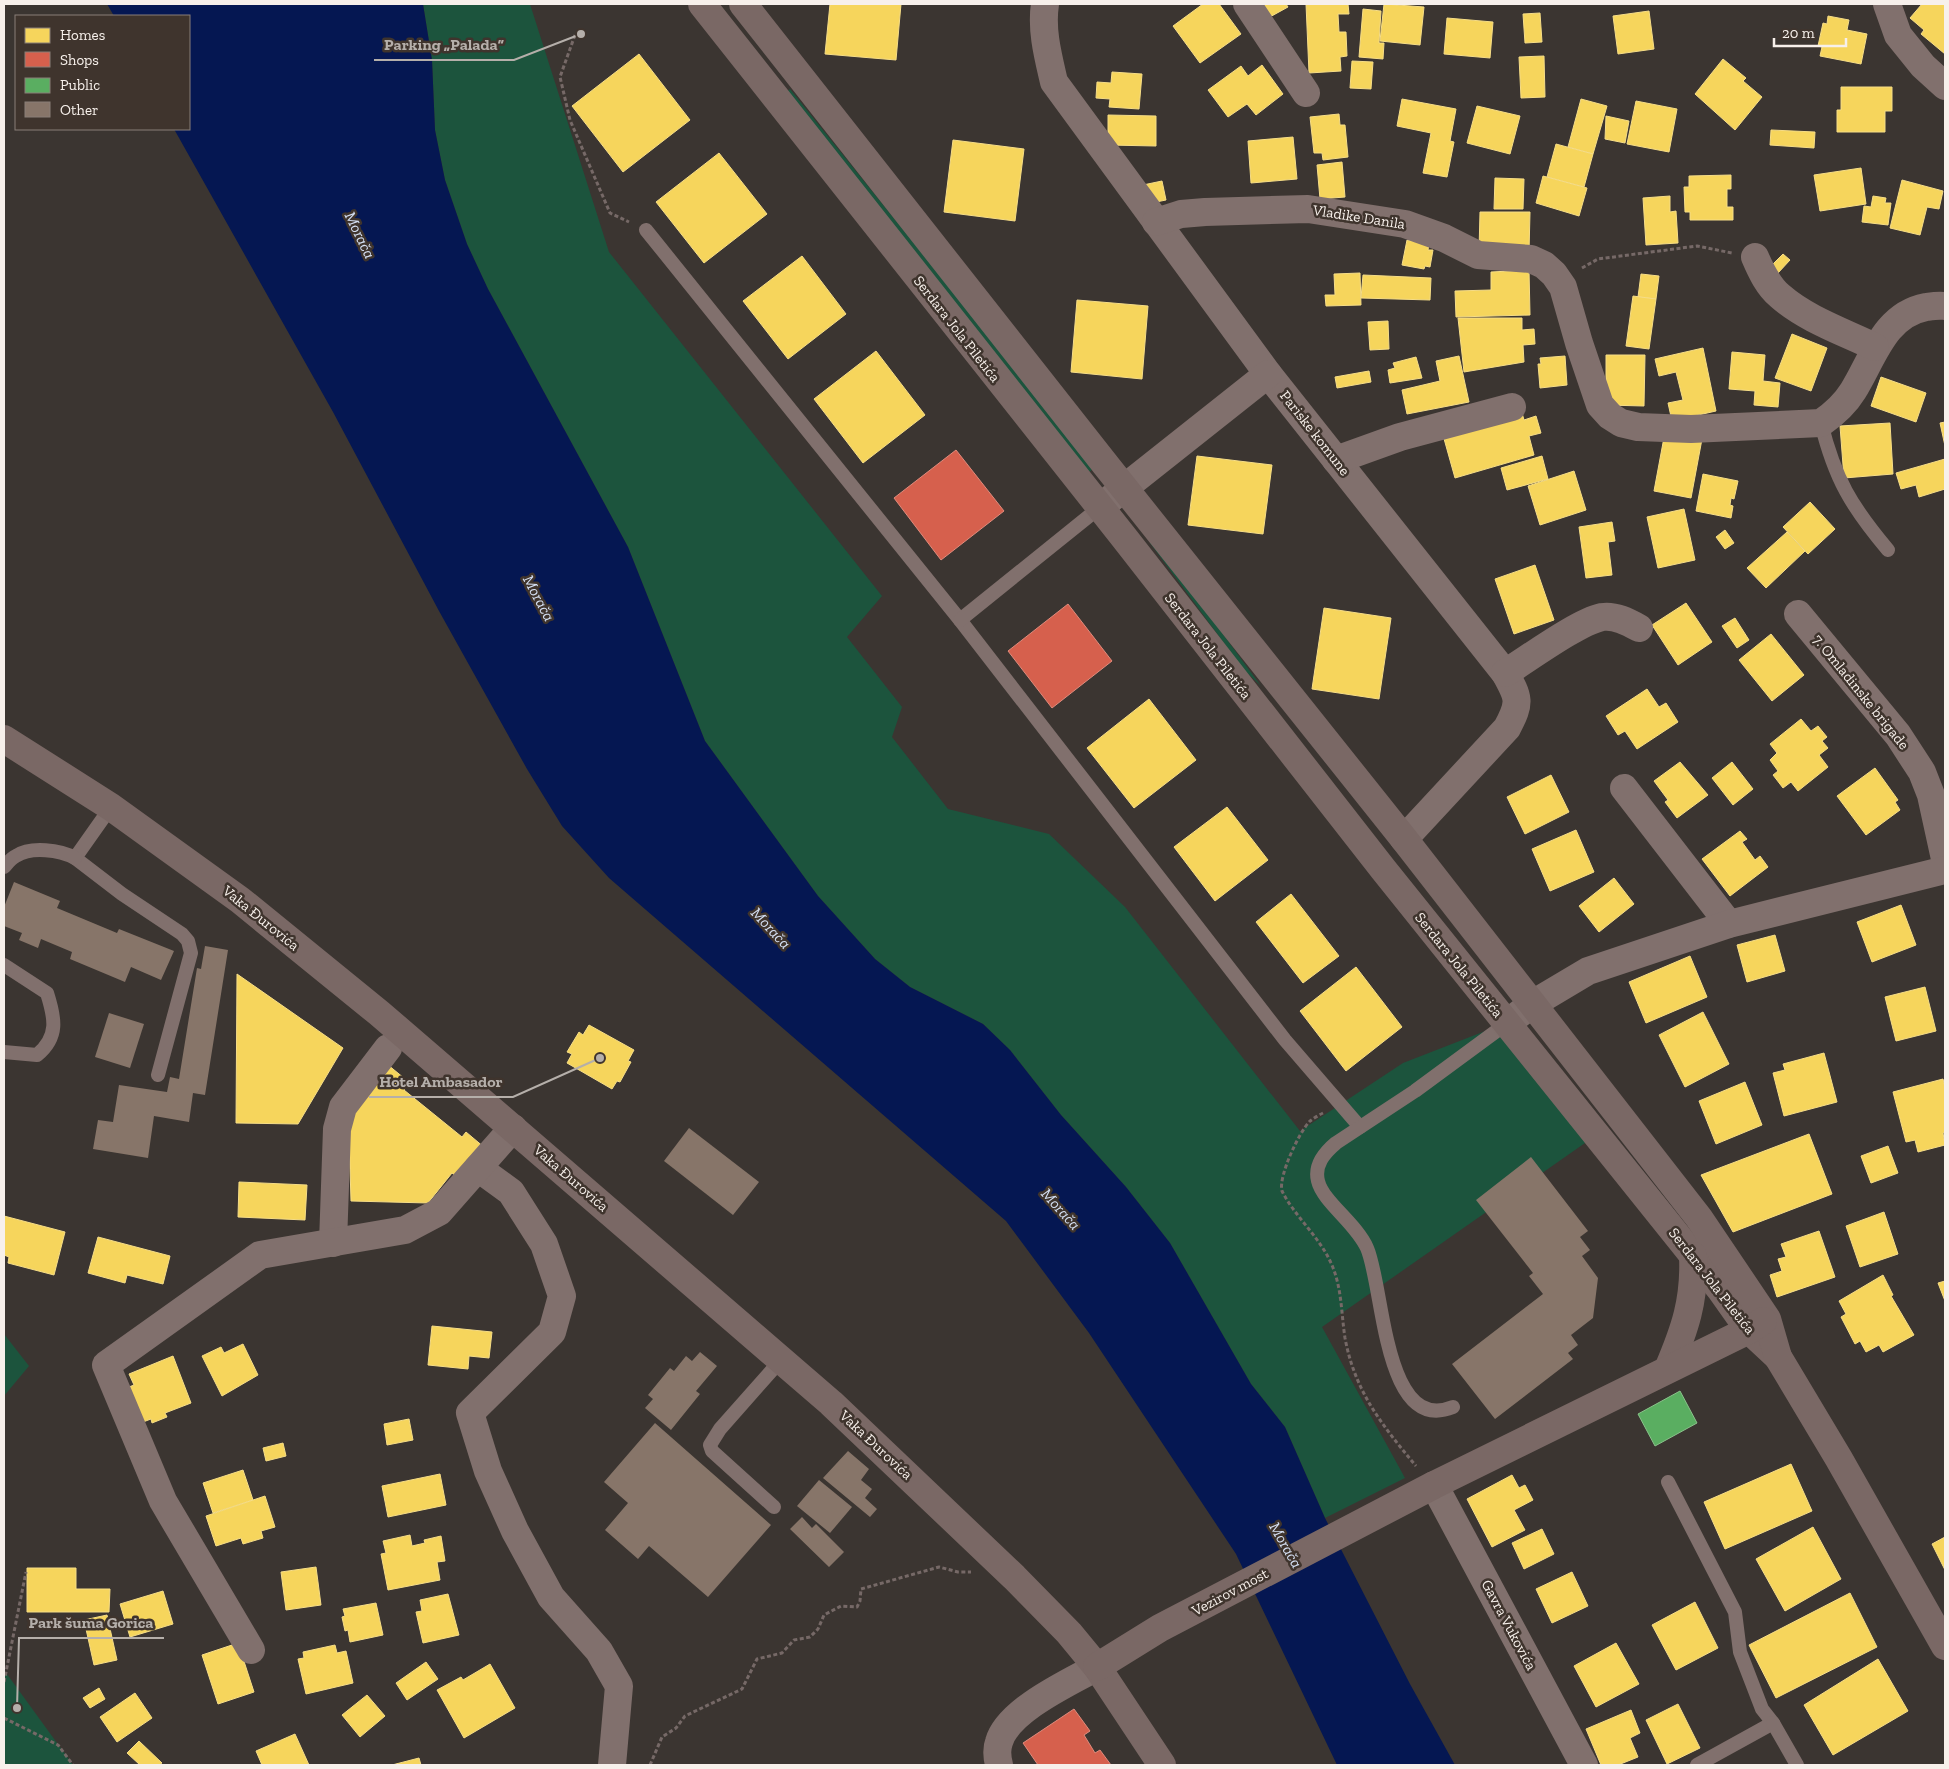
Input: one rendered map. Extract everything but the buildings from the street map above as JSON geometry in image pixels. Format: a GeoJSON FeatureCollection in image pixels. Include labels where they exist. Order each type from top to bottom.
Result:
{"type":"FeatureCollection","features":[{"type":"Feature","properties":{"kind":"main road","name":"Serdara Jola Piletića"},"geometry":{"type":"LineString","coordinates":[[702,4],[1506,1024],[1720,1289],[1758,1324]]}},
{"type":"Feature","properties":{"kind":"main road","name":"Serdara Jola Piletića"},"geometry":{"type":"LineString","coordinates":[[743,4],[1404,838],[1699,1218],[1758,1324],[1941,1629]]}},
{"type":"Feature","properties":{"kind":"main road","name":"Vaka Đurovića"},"geometry":{"type":"LineString","coordinates":[[4,739],[111,807],[240,900],[379,1013],[838,1409],[1014,1576],[1070,1633],[1097,1667],[1162,1765]]}},
{"type":"Feature","properties":{"kind":"main road"},"geometry":{"type":"LineString","coordinates":[[1668,1369],[1690,1311],[1694,1279],[1693,1256]]}},
{"type":"Feature","properties":{"kind":"main road","name":"Vezirov most"},"geometry":{"type":"LineString","coordinates":[[1097,1667],[1150,1634],[1425,1489],[1758,1324]]}},
{"type":"Feature","properties":{"kind":"street","name":"Pariske komune"},"geometry":{"type":"LineString","coordinates":[[1044,4],[1043,18],[1046,42],[1054,82],[1268,374],[1505,673],[1518,696],[1516,710],[1507,728],[1404,838]]}},
{"type":"Feature","properties":{"kind":"street"},"geometry":{"type":"LineString","coordinates":[[1247,4],[1306,93]]}},
{"type":"Feature","properties":{"kind":"street"},"geometry":{"type":"LineString","coordinates":[[1887,4],[1898,35],[1923,66],[1945,86]]}},
{"type":"Feature","properties":{"kind":"street","name":"Vladike Danila"},"geometry":{"type":"LineString","coordinates":[[1156,222],[1181,214],[1308,209],[1355,214],[1405,224],[1444,238],[1478,254],[1530,259],[1544,265],[1563,287],[1600,405],[1610,416],[1621,423],[1638,427],[1691,429],[1821,423]]}},
{"type":"Feature","properties":{"kind":"street"},"geometry":{"type":"LineString","coordinates":[[1754,257],[1765,278],[1784,299],[1795,307],[1875,347]]}},
{"type":"Feature","properties":{"kind":"street"},"geometry":{"type":"LineString","coordinates":[[1821,423],[1833,414],[1853,391],[1875,347],[1886,332],[1902,317],[1917,309],[1939,305],[1945,306]]}},
{"type":"Feature","properties":{"kind":"street"},"geometry":{"type":"LineString","coordinates":[[1100,508],[1268,374]]}},
{"type":"Feature","properties":{"kind":"street"},"geometry":{"type":"LineString","coordinates":[[1336,460],[1400,437],[1512,407]]}},
{"type":"Feature","properties":{"kind":"street","name":"7. Omladinske brigade"},"geometry":{"type":"LineString","coordinates":[[1798,614],[1898,735],[1922,772],[1931,795],[1945,859]]}},
{"type":"Feature","properties":{"kind":"street"},"geometry":{"type":"LineString","coordinates":[[1505,673],[1574,630],[1603,617],[1622,619],[1639,628]]}},
{"type":"Feature","properties":{"kind":"street"},"geometry":{"type":"LineString","coordinates":[[1624,788],[1729,924]]}},
{"type":"Feature","properties":{"kind":"street"},"geometry":{"type":"LineString","coordinates":[[1506,1024],[1531,1004],[1588,971],[1729,924],[1945,870]]}},
{"type":"Feature","properties":{"kind":"street"},"geometry":{"type":"LineString","coordinates":[[333,1243],[337,1128],[343,1107],[388,1048]]}},
{"type":"Feature","properties":{"kind":"street"},"geometry":{"type":"LineString","coordinates":[[252,1650],[163,1500],[106,1366],[260,1255],[405,1230],[439,1212],[512,1128]]}},
{"type":"Feature","properties":{"kind":"street"},"geometry":{"type":"LineString","coordinates":[[478,1168],[511,1192],[544,1244],[562,1296],[552,1332],[470,1414],[488,1471],[528,1556],[551,1597],[599,1652],[619,1686],[612,1765]]}},
{"type":"Feature","properties":{"kind":"street","name":"Gavra Vukovića"},"geometry":{"type":"LineString","coordinates":[[1425,1489],[1584,1765]]}},
{"type":"Feature","properties":{"kind":"street"},"geometry":{"type":"LineString","coordinates":[[998,1765],[998,1742],[1010,1723],[1056,1689],[1097,1667]]}},
{"type":"Feature","properties":{"kind":"lane"},"geometry":{"type":"LineString","coordinates":[[646,230],[960,620],[1285,1040],[1360,1127]]}},
{"type":"Feature","properties":{"kind":"lane"},"geometry":{"type":"LineString","coordinates":[[1821,423],[1837,476],[1858,514],[1888,550]]}},
{"type":"Feature","properties":{"kind":"lane"},"geometry":{"type":"LineString","coordinates":[[960,620],[1100,508]]}},
{"type":"Feature","properties":{"kind":"lane"},"geometry":{"type":"LineString","coordinates":[[76,858],[111,807]]}},
{"type":"Feature","properties":{"kind":"lane"},"geometry":{"type":"LineString","coordinates":[[4,867],[16,856],[30,851],[59,852],[76,858],[122,894],[182,934],[188,941],[191,953],[158,1075]]}},
{"type":"Feature","properties":{"kind":"lane"},"geometry":{"type":"LineString","coordinates":[[4,965],[47,993],[55,1024],[45,1049],[37,1055],[4,1052]]}},
{"type":"Feature","properties":{"kind":"lane"},"geometry":{"type":"LineString","coordinates":[[1453,1407],[1439,1411],[1422,1408],[1411,1401],[1404,1391],[1391,1353],[1370,1255],[1352,1223],[1325,1196],[1318,1183],[1318,1164],[1325,1152],[1415,1091],[1506,1024]]}},
{"type":"Feature","properties":{"kind":"lane"},"geometry":{"type":"LineString","coordinates":[[774,1506],[712,1451],[710,1444],[720,1429],[781,1360]]}},
{"type":"Feature","properties":{"kind":"lane"},"geometry":{"type":"LineString","coordinates":[[1668,1482],[1734,1612],[1740,1652],[1762,1709],[1773,1723],[1796,1765]]}},
{"type":"Feature","properties":{"kind":"lane"},"geometry":{"type":"LineString","coordinates":[[1697,1765],[1773,1723]]}},
{"type":"Feature","properties":{"kind":"path"},"geometry":{"type":"LineString","coordinates":[[575,34],[560,77],[570,120],[610,213],[646,230]]}},
{"type":"Feature","properties":{"kind":"path"},"geometry":{"type":"LineString","coordinates":[[1558,280],[1598,259],[1697,246],[1754,257]]}},
{"type":"Feature","properties":{"kind":"path"},"geometry":{"type":"LineString","coordinates":[[1338,1103],[1309,1122],[1290,1157],[1280,1184],[1287,1201],[1318,1240],[1332,1263],[1343,1309],[1345,1337],[1362,1393],[1425,1489]]}},
{"type":"Feature","properties":{"kind":"path"},"geometry":{"type":"LineString","coordinates":[[650,1765],[662,1737],[676,1728],[684,1716],[742,1689],[757,1659],[782,1653],[794,1640],[810,1637],[818,1629],[824,1615],[841,1606],[856,1607],[860,1601],[861,1589],[939,1567],[958,1572],[975,1572]]}},
{"type":"Feature","properties":{"kind":"path"},"geometry":{"type":"LineString","coordinates":[[4,1682],[26,1572]]}},
{"type":"Feature","properties":{"kind":"path"},"geometry":{"type":"LineString","coordinates":[[4,1718],[58,1745],[73,1765]]}},
{"type":"Feature","properties":{"kind":"green space"},"geometry":{"type":"Polygon","coordinates":[[[423,4],[530,4],[609,252],[882,596],[847,637],[902,707],[892,737],[948,809],[1049,834],[1125,907],[1300,1131],[1403,1063],[1511,1021],[1595,1136],[1322,1327],[1405,1478],[1325,1518],[1285,1427],[1251,1384],[1170,1243],[1126,1187],[1061,1115],[1010,1050],[983,1024],[910,987],[875,959],[818,896],[705,741],[628,547],[488,289],[467,244],[445,180],[435,130],[432,60],[423,4]]]}},
{"type":"Feature","properties":{"kind":"green space"},"geometry":{"type":"Polygon","coordinates":[[[790,89],[1093,466],[1091,471],[1087,472],[783,95],[790,89]]]}},
{"type":"Feature","properties":{"kind":"green space"},"geometry":{"type":"Polygon","coordinates":[[[1154,540],[1261,686],[1244,670],[1150,543],[1154,540]]]}},
{"type":"Feature","properties":{"kind":"green space"},"geometry":{"type":"Polygon","coordinates":[[[4,1334],[29,1366],[4,1396],[4,1334]]]}},
{"type":"Feature","properties":{"kind":"green space"},"geometry":{"type":"Polygon","coordinates":[[[4,1670],[73,1765],[4,1765],[4,1670]]]}},
{"type":"Feature","properties":{"kind":"water","name":"Morača"},"geometry":{"type":"Polygon","coordinates":[[[107,4],[423,4],[432,60],[435,130],[445,180],[467,244],[488,289],[628,547],[705,741],[818,896],[875,959],[910,987],[983,1024],[1010,1050],[1061,1115],[1126,1187],[1170,1243],[1251,1384],[1285,1427],[1325,1518],[1410,1684],[1455,1765],[1337,1765],[1236,1554],[1089,1333],[1006,1221],[609,878],[562,826],[527,769],[439,611],[333,412],[175,130],[190,130],[190,15],[113,15],[107,4]]]}},
{"type":"Feature","properties":{"kind":"place","name":"Parking „Palada“"},"geometry":{"type":"Point","coordinates":[581,34]}},
{"type":"Feature","properties":{"kind":"place","name":"Hotel Ambasador"},"geometry":{"type":"Point","coordinates":[600,1058]}},
{"type":"Feature","properties":{"kind":"place","name":"Park šuma Gorica"},"geometry":{"type":"Point","coordinates":[17,1708]}}]}
